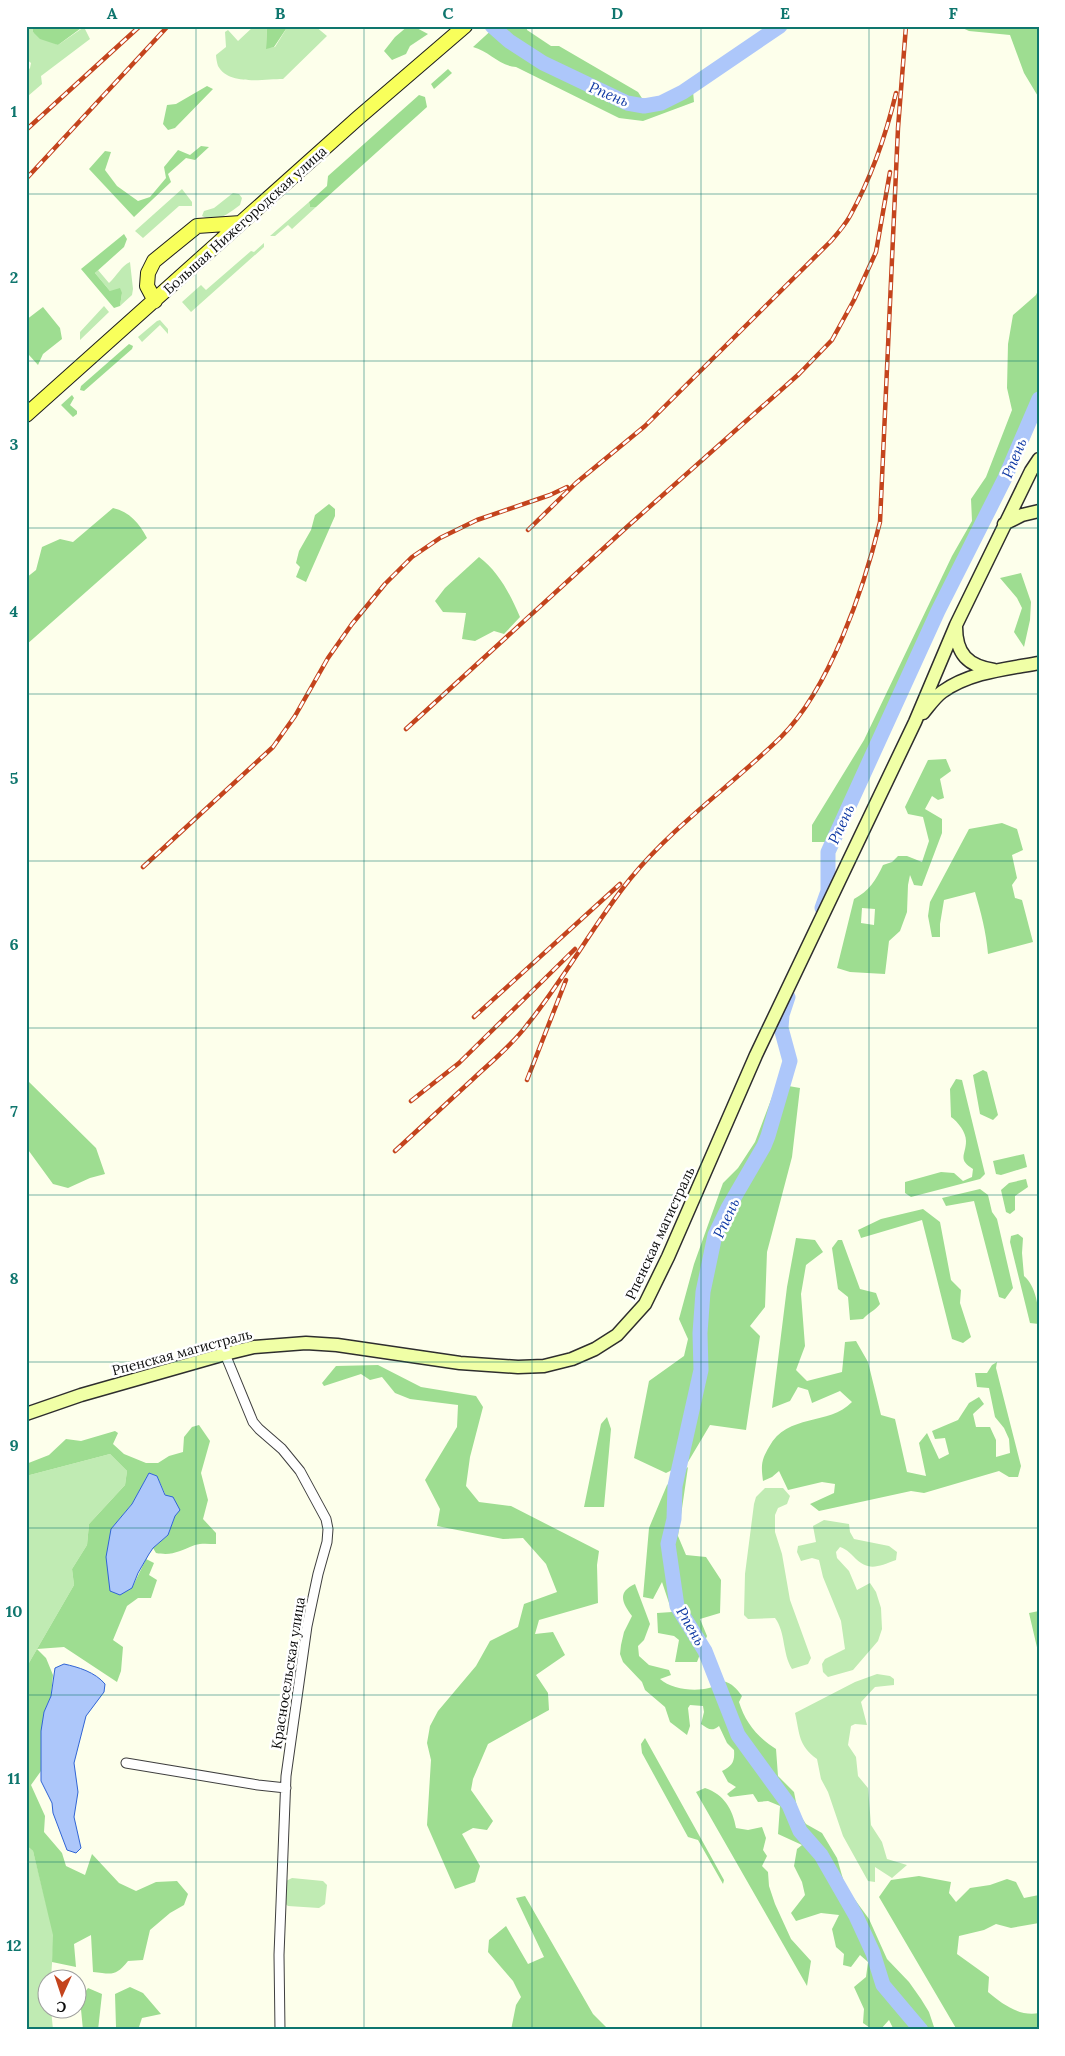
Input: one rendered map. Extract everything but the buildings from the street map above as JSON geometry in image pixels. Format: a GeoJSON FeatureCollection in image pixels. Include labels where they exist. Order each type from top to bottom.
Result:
{"type":"FeatureCollection","features":[{"type":"Feature","properties":{"kind":"main road","name":"Большая Нижегородская улица"},"geometry":{"type":"LineString","coordinates":[[26,415],[358,118],[465,26]]}},
{"type":"Feature","properties":{"kind":"main road"},"geometry":{"type":"LineString","coordinates":[[155,301],[147,286],[148,273],[154,261],[197,226],[241,223]]}},
{"type":"Feature","properties":{"kind":"main road","name":"Рпенская магистраль"},"geometry":{"type":"LineString","coordinates":[[26,1414],[81,1395],[254,1347],[306,1343],[337,1345],[460,1363],[518,1367],[544,1366],[572,1359],[595,1349],[617,1335],[646,1304],[756,1054],[915,722],[956,625],[1004,524],[1039,459]]}},
{"type":"Feature","properties":{"kind":"main road"},"geometry":{"type":"LineString","coordinates":[[1004,524],[1022,515],[1039,511]]}},
{"type":"Feature","properties":{"kind":"main road","name":"Рпенская магистраль"},"geometry":{"type":"LineString","coordinates":[[956,625],[958,648],[966,658],[975,665],[997,670]]}},
{"type":"Feature","properties":{"kind":"main road","name":"Рпенская магистраль"},"geometry":{"type":"LineString","coordinates":[[915,722],[940,693],[966,678],[1039,662]]}},
{"type":"Feature","properties":{"kind":"street","name":"Красносельская улица"},"geometry":{"type":"LineString","coordinates":[[225,1354],[253,1422],[282,1449],[300,1471],[326,1519],[328,1528],[327,1542],[307,1626],[292,1729],[286,1788],[279,1955],[280,2030]]}},
{"type":"Feature","properties":{"kind":"street"},"geometry":{"type":"LineString","coordinates":[[126,1763],[286,1788]]}},
{"type":"Feature","properties":{"kind":"green space"},"geometry":{"type":"Polygon","coordinates":[[[27,26],[32,26],[33,32],[58,45],[84,27],[90,39],[41,76],[42,84],[28,96],[26,95],[26,73],[31,63],[26,59],[26,45],[29,42],[26,33],[27,26]]]}},
{"type":"Feature","properties":{"kind":"green space"},"geometry":{"type":"Polygon","coordinates":[[[32,26],[84,26],[58,45],[40,39],[33,32],[32,26]]]}},
{"type":"Feature","properties":{"kind":"green space"},"geometry":{"type":"Polygon","coordinates":[[[254,26],[267,26],[266,48],[275,47],[288,26],[315,26],[327,36],[283,79],[238,79],[223,72],[218,66],[216,55],[226,47],[225,32],[228,30],[238,41],[254,26]]]}},
{"type":"Feature","properties":{"kind":"green space"},"geometry":{"type":"Polygon","coordinates":[[[267,26],[288,26],[274,47],[266,49],[267,26]]]}},
{"type":"Feature","properties":{"kind":"green space"},"geometry":{"type":"Polygon","coordinates":[[[408,26],[413,26],[428,34],[410,46],[406,54],[392,60],[384,51],[395,37],[408,26]]]}},
{"type":"Feature","properties":{"kind":"green space"},"geometry":{"type":"Polygon","coordinates":[[[496,26],[527,26],[527,30],[551,46],[559,46],[638,92],[645,103],[669,95],[704,72],[709,74],[708,79],[693,91],[694,102],[643,121],[619,118],[516,67],[504,64],[473,47],[496,26]]]}},
{"type":"Feature","properties":{"kind":"green space"},"geometry":{"type":"Polygon","coordinates":[[[958,26],[1039,26],[1039,98],[1024,73],[1010,35],[969,31],[958,26]]]}},
{"type":"Feature","properties":{"kind":"green space"},"geometry":{"type":"Polygon","coordinates":[[[448,69],[452,73],[434,89],[431,84],[448,69]]]}},
{"type":"Feature","properties":{"kind":"green space"},"geometry":{"type":"Polygon","coordinates":[[[207,86],[213,89],[175,128],[168,130],[163,124],[167,105],[176,104],[207,86]]]}},
{"type":"Feature","properties":{"kind":"green space"},"geometry":{"type":"Polygon","coordinates":[[[419,95],[425,97],[427,107],[316,207],[310,207],[309,202],[327,186],[328,176],[419,95]]]}},
{"type":"Feature","properties":{"kind":"green space"},"geometry":{"type":"Polygon","coordinates":[[[201,146],[209,147],[195,160],[186,158],[168,174],[171,182],[134,217],[89,169],[105,151],[111,152],[105,170],[117,186],[138,201],[150,197],[166,178],[164,167],[178,150],[190,155],[201,146]]]}},
{"type":"Feature","properties":{"kind":"green space"},"geometry":{"type":"Polygon","coordinates":[[[182,189],[192,202],[192,206],[179,206],[143,238],[135,231],[182,189]]]}},
{"type":"Feature","properties":{"kind":"green space"},"geometry":{"type":"Polygon","coordinates":[[[233,193],[239,194],[242,198],[240,205],[222,217],[212,219],[202,216],[204,211],[214,208],[233,193]]]}},
{"type":"Feature","properties":{"kind":"green space"},"geometry":{"type":"Polygon","coordinates":[[[309,202],[310,207],[316,207],[292,229],[288,225],[275,236],[270,236],[309,202]]]}},
{"type":"Feature","properties":{"kind":"green space"},"geometry":{"type":"Polygon","coordinates":[[[124,234],[127,239],[124,247],[95,273],[110,291],[120,288],[122,293],[120,306],[114,308],[81,269],[124,234]]]}},
{"type":"Feature","properties":{"kind":"green space"},"geometry":{"type":"Polygon","coordinates":[[[264,243],[264,247],[191,312],[182,302],[201,285],[206,290],[251,251],[254,252],[264,243]]]}},
{"type":"Feature","properties":{"kind":"green space"},"geometry":{"type":"Polygon","coordinates":[[[130,262],[132,295],[120,306],[122,293],[110,291],[95,273],[98,270],[109,283],[130,262]]]}},
{"type":"Feature","properties":{"kind":"green space"},"geometry":{"type":"Polygon","coordinates":[[[1039,288],[1039,393],[999,483],[945,591],[828,842],[812,842],[812,825],[864,740],[952,556],[972,521],[971,499],[986,477],[1012,410],[1007,388],[1008,344],[1013,315],[1036,295],[1039,288]]]}},
{"type":"Feature","properties":{"kind":"green space"},"geometry":{"type":"Polygon","coordinates":[[[104,306],[109,312],[80,340],[80,332],[104,306]]]}},
{"type":"Feature","properties":{"kind":"green space"},"geometry":{"type":"Polygon","coordinates":[[[43,307],[60,328],[62,339],[43,354],[38,365],[29,355],[26,355],[26,320],[43,307]]]}},
{"type":"Feature","properties":{"kind":"green space"},"geometry":{"type":"Polygon","coordinates":[[[160,320],[168,329],[168,334],[160,325],[142,342],[138,337],[160,320]]]}},
{"type":"Feature","properties":{"kind":"green space"},"geometry":{"type":"Polygon","coordinates":[[[129,344],[133,346],[132,349],[84,391],[80,390],[81,386],[129,344]]]}},
{"type":"Feature","properties":{"kind":"green space"},"geometry":{"type":"Polygon","coordinates":[[[72,395],[74,398],[70,405],[77,411],[77,414],[73,417],[61,405],[72,395]]]}},
{"type":"Feature","properties":{"kind":"green space"},"geometry":{"type":"Polygon","coordinates":[[[329,504],[335,509],[335,516],[306,582],[296,577],[300,567],[296,563],[299,551],[311,530],[315,515],[329,504]]]}},
{"type":"Feature","properties":{"kind":"green space"},"geometry":{"type":"Polygon","coordinates":[[[113,508],[124,512],[133,519],[147,538],[26,645],[26,578],[36,570],[42,547],[60,539],[73,542],[113,508]]]}},
{"type":"Feature","properties":{"kind":"green space"},"geometry":{"type":"Polygon","coordinates":[[[479,557],[492,569],[503,584],[520,617],[504,634],[494,631],[475,641],[462,639],[466,613],[443,612],[435,601],[445,588],[479,557]]]}},
{"type":"Feature","properties":{"kind":"green space"},"geometry":{"type":"Polygon","coordinates":[[[1021,573],[1031,602],[1030,620],[1024,647],[1014,632],[1022,608],[1017,598],[1000,578],[1021,573]]]}},
{"type":"Feature","properties":{"kind":"green space"},"geometry":{"type":"Polygon","coordinates":[[[946,759],[951,771],[940,779],[944,798],[938,800],[932,796],[925,809],[942,819],[942,833],[922,886],[914,885],[910,875],[907,912],[900,931],[889,941],[885,974],[850,972],[837,968],[854,899],[871,885],[883,865],[892,862],[898,856],[907,856],[922,862],[929,841],[923,817],[908,814],[905,807],[928,760],[946,759]],[[862,908],[861,923],[874,925],[875,909],[862,908]]]}},
{"type":"Feature","properties":{"kind":"green space"},"geometry":{"type":"Polygon","coordinates":[[[1002,823],[1017,829],[1023,850],[1012,855],[1017,878],[1012,885],[1015,898],[1022,900],[1033,942],[988,954],[985,930],[975,892],[944,900],[940,937],[932,937],[928,916],[930,902],[969,829],[1002,823]]]}},
{"type":"Feature","properties":{"kind":"green space"},"geometry":{"type":"Polygon","coordinates":[[[983,1070],[987,1072],[998,1115],[993,1120],[980,1114],[973,1075],[983,1070]]]}},
{"type":"Feature","properties":{"kind":"green space"},"geometry":{"type":"Polygon","coordinates":[[[26,1079],[96,1148],[105,1174],[90,1178],[68,1188],[53,1184],[26,1147],[26,1079]]]}},
{"type":"Feature","properties":{"kind":"green space"},"geometry":{"type":"Polygon","coordinates":[[[956,1079],[962,1080],[985,1174],[980,1179],[911,1197],[905,1193],[905,1182],[941,1172],[954,1173],[963,1181],[972,1177],[973,1169],[968,1166],[964,1159],[965,1134],[959,1124],[951,1117],[950,1089],[956,1079]]]}},
{"type":"Feature","properties":{"kind":"green space"},"geometry":{"type":"Polygon","coordinates":[[[777,1084],[800,1088],[792,1157],[767,1252],[765,1307],[750,1326],[760,1336],[746,1430],[710,1425],[688,1462],[666,1473],[634,1458],[649,1381],[684,1356],[688,1339],[679,1319],[694,1264],[723,1183],[738,1168],[755,1142],[777,1084]]]}},
{"type":"Feature","properties":{"kind":"green space"},"geometry":{"type":"Polygon","coordinates":[[[1024,1154],[1027,1167],[1001,1175],[996,1174],[993,1161],[1024,1154]]]}},
{"type":"Feature","properties":{"kind":"green space"},"geometry":{"type":"Polygon","coordinates":[[[1026,1179],[1028,1187],[1015,1196],[1015,1210],[1010,1214],[1006,1212],[1001,1190],[1009,1183],[1026,1179]]]}},
{"type":"Feature","properties":{"kind":"green space"},"geometry":{"type":"Polygon","coordinates":[[[980,1189],[988,1195],[992,1212],[997,1219],[1013,1288],[1005,1299],[999,1297],[974,1201],[946,1206],[942,1198],[980,1189]]]}},
{"type":"Feature","properties":{"kind":"green space"},"geometry":{"type":"Polygon","coordinates":[[[923,1209],[940,1222],[951,1280],[961,1290],[960,1303],[971,1337],[963,1343],[952,1339],[922,1220],[861,1238],[858,1230],[881,1219],[923,1209]]]}},
{"type":"Feature","properties":{"kind":"green space"},"geometry":{"type":"Polygon","coordinates":[[[1018,1234],[1023,1238],[1024,1276],[1034,1291],[1039,1324],[1030,1323],[1010,1242],[1011,1236],[1018,1234]]]}},
{"type":"Feature","properties":{"kind":"green space"},"geometry":{"type":"Polygon","coordinates":[[[796,1238],[815,1240],[823,1252],[806,1265],[801,1294],[805,1346],[796,1370],[807,1381],[842,1372],[845,1342],[856,1341],[868,1362],[881,1415],[895,1419],[907,1472],[926,1476],[919,1443],[927,1433],[939,1459],[949,1454],[945,1438],[935,1439],[932,1431],[958,1420],[969,1403],[979,1397],[984,1404],[973,1414],[976,1427],[990,1427],[996,1440],[996,1457],[1010,1453],[1009,1439],[1004,1428],[995,1417],[989,1388],[977,1387],[975,1373],[987,1373],[992,1365],[997,1362],[996,1368],[1021,1466],[1018,1477],[1009,1477],[999,1471],[924,1493],[911,1491],[819,1511],[810,1504],[834,1493],[835,1484],[822,1482],[788,1490],[779,1471],[763,1481],[763,1460],[777,1436],[797,1424],[832,1414],[852,1402],[840,1391],[812,1403],[808,1390],[798,1387],[790,1401],[772,1408],[787,1287],[796,1238]]]}},
{"type":"Feature","properties":{"kind":"green space"},"geometry":{"type":"Polygon","coordinates":[[[838,1240],[842,1240],[860,1289],[876,1293],[880,1304],[863,1319],[850,1320],[848,1297],[838,1289],[832,1248],[838,1240]]]}},
{"type":"Feature","properties":{"kind":"green space"},"geometry":{"type":"Polygon","coordinates":[[[378,1365],[421,1387],[476,1396],[483,1407],[470,1457],[466,1486],[479,1502],[511,1506],[599,1551],[597,1565],[598,1603],[539,1620],[535,1634],[553,1632],[565,1655],[536,1675],[548,1693],[549,1710],[488,1744],[473,1779],[471,1790],[493,1821],[487,1830],[473,1828],[462,1834],[480,1866],[475,1882],[455,1889],[427,1825],[431,1760],[427,1743],[430,1726],[438,1711],[476,1666],[490,1641],[518,1627],[524,1604],[557,1592],[546,1564],[523,1538],[503,1539],[437,1526],[440,1509],[425,1480],[457,1427],[458,1405],[410,1399],[395,1393],[382,1377],[370,1380],[361,1374],[324,1386],[322,1383],[336,1366],[378,1365]]]}},
{"type":"Feature","properties":{"kind":"green space"},"geometry":{"type":"Polygon","coordinates":[[[607,1417],[611,1429],[604,1507],[584,1507],[601,1424],[607,1417]]]}},
{"type":"Feature","properties":{"kind":"green space"},"geometry":{"type":"Polygon","coordinates":[[[199,1425],[210,1441],[201,1473],[208,1500],[203,1519],[216,1533],[216,1544],[197,1544],[172,1553],[156,1553],[153,1548],[168,1535],[175,1516],[157,1476],[149,1473],[132,1504],[111,1529],[132,1588],[146,1559],[154,1563],[149,1575],[157,1580],[151,1598],[138,1598],[127,1606],[113,1640],[123,1647],[121,1671],[117,1682],[64,1647],[37,1649],[46,1658],[53,1675],[51,1696],[44,1712],[41,1771],[31,1785],[45,1816],[44,1832],[62,1853],[66,1866],[85,1875],[92,1854],[119,1883],[136,1891],[156,1882],[177,1881],[188,1894],[184,1905],[170,1913],[150,1930],[143,1960],[128,1961],[120,1970],[113,1973],[93,1972],[91,1935],[74,1944],[76,1967],[52,1962],[53,1935],[33,1851],[26,1845],[26,1668],[74,1585],[72,1569],[87,1545],[89,1524],[125,1485],[127,1471],[110,1454],[26,1476],[26,1464],[49,1455],[66,1439],[81,1441],[115,1431],[118,1433],[113,1444],[124,1454],[146,1463],[158,1463],[169,1456],[183,1452],[184,1437],[192,1427],[199,1425]]]}},
{"type":"Feature","properties":{"kind":"green space"},"geometry":{"type":"Polygon","coordinates":[[[110,1454],[127,1471],[125,1485],[89,1524],[87,1545],[72,1569],[74,1585],[26,1668],[26,1476],[110,1454]]]}},
{"type":"Feature","properties":{"kind":"green space"},"geometry":{"type":"Polygon","coordinates":[[[688,1467],[678,1536],[686,1555],[706,1557],[721,1580],[720,1613],[700,1619],[707,1636],[697,1662],[675,1662],[679,1640],[674,1636],[658,1633],[657,1613],[672,1612],[662,1582],[653,1599],[643,1597],[649,1528],[667,1485],[688,1467]]]}},
{"type":"Feature","properties":{"kind":"green space"},"geometry":{"type":"Polygon","coordinates":[[[765,1488],[783,1488],[790,1496],[787,1504],[778,1508],[775,1515],[775,1532],[782,1554],[790,1600],[811,1658],[808,1664],[792,1669],[781,1630],[775,1618],[748,1619],[744,1615],[745,1574],[754,1504],[756,1497],[765,1488]]]}},
{"type":"Feature","properties":{"kind":"green space"},"geometry":{"type":"Polygon","coordinates":[[[824,1520],[849,1524],[850,1532],[854,1539],[889,1546],[897,1552],[896,1560],[873,1567],[858,1561],[840,1547],[836,1552],[837,1558],[849,1571],[857,1590],[870,1583],[876,1592],[881,1608],[882,1629],[878,1641],[853,1670],[828,1677],[823,1672],[822,1664],[825,1659],[845,1649],[841,1621],[823,1577],[819,1560],[812,1558],[801,1561],[797,1552],[798,1546],[816,1542],[813,1526],[824,1520]]]}},
{"type":"Feature","properties":{"kind":"green space"},"geometry":{"type":"Polygon","coordinates":[[[635,1584],[650,1624],[644,1640],[638,1646],[639,1656],[649,1665],[669,1670],[671,1675],[660,1679],[670,1685],[683,1689],[697,1690],[711,1687],[723,1681],[732,1685],[742,1696],[739,1702],[749,1723],[763,1740],[776,1749],[778,1776],[794,1792],[798,1812],[806,1824],[822,1833],[837,1858],[845,1886],[869,1919],[887,1959],[909,1982],[921,1999],[929,2012],[935,2030],[894,2030],[889,2020],[880,2030],[873,2030],[863,2023],[864,2009],[854,1987],[866,1977],[868,1962],[860,1955],[851,1967],[843,1965],[844,1954],[836,1947],[832,1929],[839,1915],[821,1913],[796,1921],[791,1913],[805,1895],[802,1882],[794,1866],[797,1849],[802,1845],[778,1834],[780,1806],[768,1801],[758,1802],[753,1794],[730,1797],[727,1794],[736,1787],[728,1782],[722,1771],[732,1763],[734,1750],[727,1743],[719,1726],[710,1729],[701,1724],[704,1712],[703,1706],[690,1705],[688,1708],[690,1726],[687,1735],[670,1722],[665,1707],[645,1690],[642,1682],[623,1662],[620,1654],[621,1645],[624,1632],[632,1616],[623,1598],[629,1587],[635,1584]]]}},
{"type":"Feature","properties":{"kind":"green space"},"geometry":{"type":"Polygon","coordinates":[[[1039,1611],[1039,1656],[1029,1613],[1039,1611]]]}},
{"type":"Feature","properties":{"kind":"green space"},"geometry":{"type":"Polygon","coordinates":[[[877,1674],[890,1676],[894,1679],[894,1685],[875,1687],[861,1702],[867,1725],[855,1724],[851,1726],[848,1745],[856,1757],[858,1776],[868,1788],[871,1825],[882,1842],[887,1859],[907,1865],[892,1878],[875,1867],[875,1882],[868,1881],[843,1836],[828,1792],[821,1779],[817,1759],[806,1749],[799,1734],[795,1713],[855,1682],[877,1674]]]}},
{"type":"Feature","properties":{"kind":"green space"},"geometry":{"type":"Polygon","coordinates":[[[645,1738],[724,1880],[723,1884],[698,1840],[688,1837],[642,1753],[641,1744],[645,1738]]]}},
{"type":"Feature","properties":{"kind":"green space"},"geometry":{"type":"Polygon","coordinates":[[[705,1788],[717,1794],[730,1809],[736,1828],[748,1830],[762,1827],[766,1838],[763,1850],[767,1856],[762,1866],[768,1872],[769,1886],[775,1904],[791,1939],[811,1961],[807,1986],[696,1792],[705,1788]]]}},
{"type":"Feature","properties":{"kind":"green space"},"geometry":{"type":"Polygon","coordinates":[[[26,1845],[33,1851],[54,1935],[52,1968],[38,1968],[38,2018],[52,2018],[53,2030],[26,2030],[26,1845]]]}},
{"type":"Feature","properties":{"kind":"green space"},"geometry":{"type":"Polygon","coordinates":[[[919,1876],[951,1882],[949,1893],[956,1902],[970,1888],[990,1885],[1007,1879],[1016,1882],[1024,1898],[1039,1895],[1039,1923],[1011,1928],[996,1924],[984,1930],[959,1936],[957,1954],[989,1977],[988,1992],[999,2001],[1018,2011],[1032,2014],[1039,2013],[1039,2030],[957,2030],[879,1897],[891,1880],[919,1876]]]}},
{"type":"Feature","properties":{"kind":"green space"},"geometry":{"type":"Polygon","coordinates":[[[292,1878],[323,1881],[327,1885],[325,1904],[319,1908],[288,1906],[283,1902],[284,1882],[292,1878]]]}},
{"type":"Feature","properties":{"kind":"green space"},"geometry":{"type":"Polygon","coordinates":[[[525,1896],[593,2014],[609,2030],[511,2030],[516,2005],[521,1997],[513,1981],[488,1952],[489,1940],[506,1926],[528,1964],[544,1957],[516,1898],[525,1896]]]}},
{"type":"Feature","properties":{"kind":"green space"},"geometry":{"type":"Polygon","coordinates":[[[130,1987],[143,1993],[161,2014],[142,2018],[138,2030],[113,2030],[116,2027],[115,1994],[130,1987]]]}},
{"type":"Feature","properties":{"kind":"green space"},"geometry":{"type":"Polygon","coordinates":[[[88,1988],[102,1994],[98,2030],[83,2030],[82,2018],[88,2018],[88,1988]]]}},
{"type":"Feature","properties":{"kind":"water"},"geometry":{"type":"Polygon","coordinates":[[[149,1473],[157,1476],[165,1495],[173,1497],[180,1510],[175,1516],[168,1535],[149,1554],[132,1588],[120,1595],[110,1591],[106,1557],[111,1529],[132,1504],[149,1473]]]}},
{"type":"Feature","properties":{"kind":"water"},"geometry":{"type":"Polygon","coordinates":[[[64,1664],[91,1673],[105,1684],[104,1692],[86,1716],[74,1763],[78,1792],[74,1817],[81,1848],[76,1853],[67,1850],[53,1813],[52,1803],[41,1781],[41,1731],[44,1712],[51,1696],[55,1668],[64,1664]]]}},
{"type":"Feature","properties":{"kind":"waterway","name":"Рпень"},"geometry":{"type":"LineString","coordinates":[[492,26],[509,41],[543,63],[627,103],[644,106],[661,103],[683,92],[780,26]]}},
{"type":"Feature","properties":{"kind":"waterway","name":"Рпень"},"geometry":{"type":"LineString","coordinates":[[822,908],[828,891],[828,852],[938,611],[1005,478],[1039,399]]}},
{"type":"Feature","properties":{"kind":"waterway","name":"Рпень"},"geometry":{"type":"LineString","coordinates":[[788,997],[782,1015],[781,1028],[790,1061],[768,1136],[715,1235],[703,1292],[700,1333],[701,1370],[675,1486],[674,1519],[668,1544],[677,1606],[705,1651],[738,1735],[789,1805],[800,1831],[821,1855],[856,1916],[873,1953],[883,1985],[921,2030]]}},
{"type":"Feature","properties":{"kind":"railway"},"geometry":{"type":"LineString","coordinates":[[26,130],[140,26]]}},
{"type":"Feature","properties":{"kind":"railway"},"geometry":{"type":"LineString","coordinates":[[26,179],[168,26]]}},
{"type":"Feature","properties":{"kind":"railway"},"geometry":{"type":"LineString","coordinates":[[395,1151],[501,1053],[521,1032],[554,989],[630,879],[684,823],[781,737],[799,716],[830,665],[855,606],[880,522],[898,128],[906,26]]}},
{"type":"Feature","properties":{"kind":"railway"},"geometry":{"type":"LineString","coordinates":[[528,530],[576,483],[645,426],[844,226],[858,202],[871,171],[888,125],[896,93]]}},
{"type":"Feature","properties":{"kind":"railway"},"geometry":{"type":"LineString","coordinates":[[406,729],[628,526],[799,374],[832,340],[854,300],[876,252],[890,172]]}},
{"type":"Feature","properties":{"kind":"railway"},"geometry":{"type":"LineString","coordinates":[[143,867],[273,747],[295,716],[328,658],[352,624],[385,584],[412,557],[440,538],[477,520],[550,495],[567,487]]}},
{"type":"Feature","properties":{"kind":"railway"},"geometry":{"type":"LineString","coordinates":[[474,1017],[620,884]]}},
{"type":"Feature","properties":{"kind":"railway"},"geometry":{"type":"LineString","coordinates":[[411,1101],[459,1063],[575,949]]}},
{"type":"Feature","properties":{"kind":"railway"},"geometry":{"type":"LineString","coordinates":[[527,1080],[566,980]]}}]}
